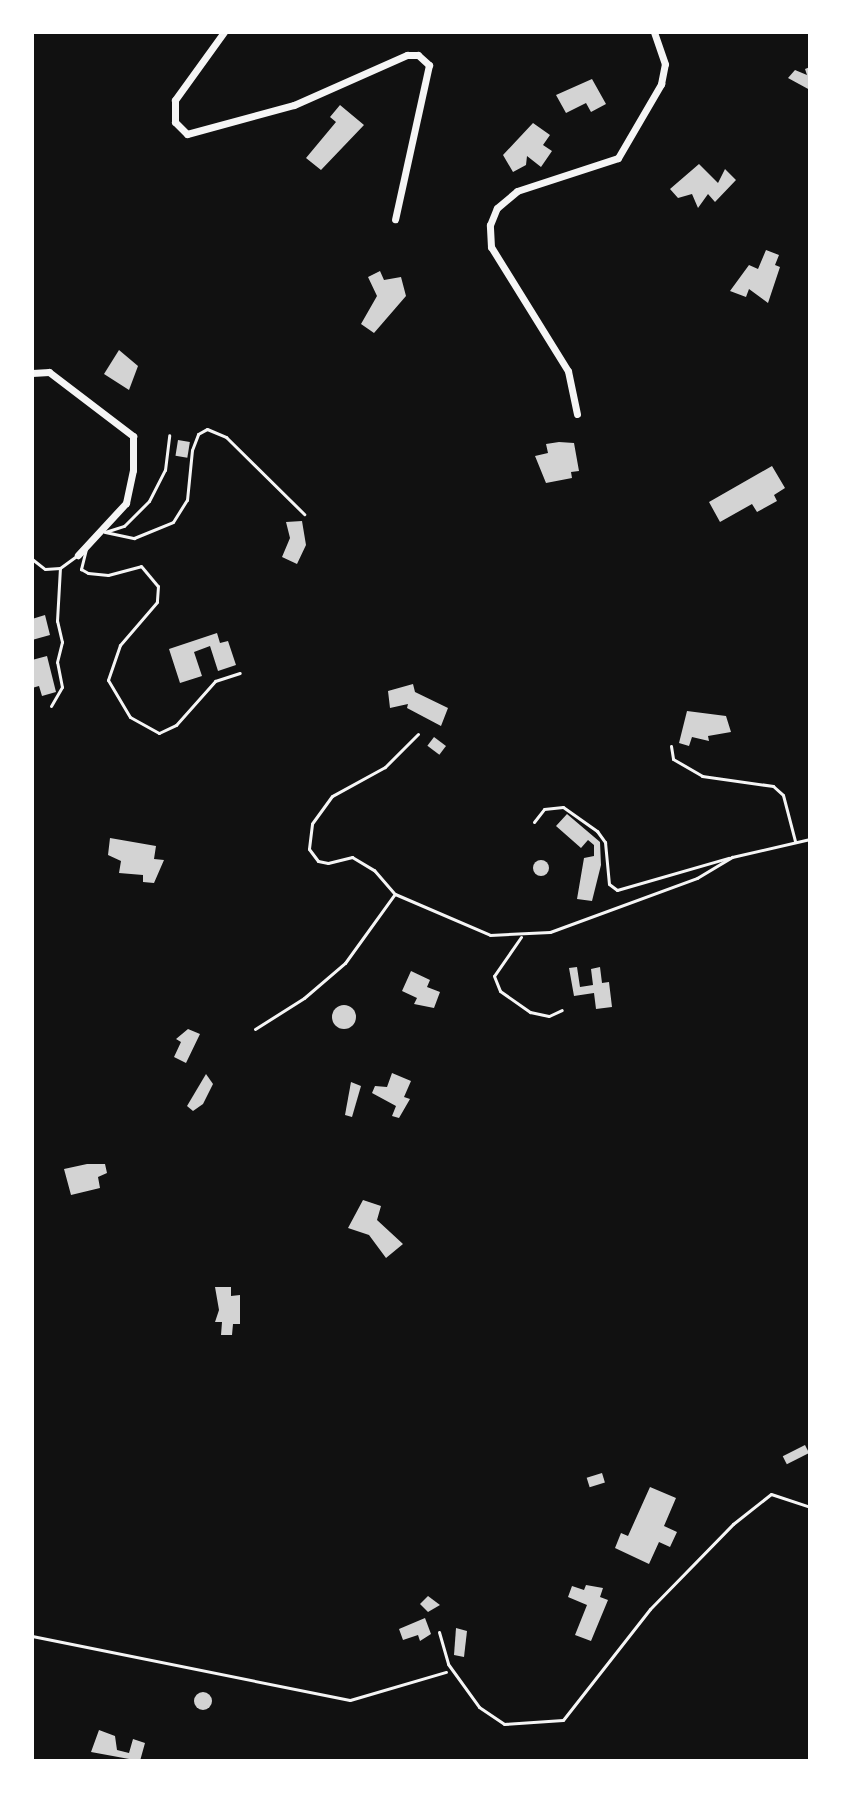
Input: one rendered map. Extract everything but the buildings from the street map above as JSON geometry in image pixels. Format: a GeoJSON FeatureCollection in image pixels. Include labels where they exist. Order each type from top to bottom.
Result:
{"type":"FeatureCollection","features":[{"type":"Feature","properties":{"kind":"street"},"geometry":{"type":"LineString","coordinates":[[224,32],[175,100],[175,122],[187,134],[294,105],[407,55],[418,55],[429,65],[395,219]]}},
{"type":"Feature","properties":{"kind":"street"},"geometry":{"type":"LineString","coordinates":[[577,414],[568,371],[491,247],[490,225],[497,208],[517,191],[618,158],[661,84],[665,64],[654,32]]}},
{"type":"Feature","properties":{"kind":"street"},"geometry":{"type":"LineString","coordinates":[[32,373],[49,372],[133,436],[133,470],[126,503],[105,532],[78,555]]}},
{"type":"Feature","properties":{"kind":"lane"},"geometry":{"type":"LineString","coordinates":[[105,532],[134,538],[173,522],[187,500],[192,450],[198,434],[207,429],[226,437],[304,514]]}},
{"type":"Feature","properties":{"kind":"lane"},"geometry":{"type":"LineString","coordinates":[[105,532],[124,526],[149,501],[165,470],[169,435]]}},
{"type":"Feature","properties":{"kind":"lane"},"geometry":{"type":"LineString","coordinates":[[86,549],[81,569],[88,573],[108,575],[141,566],[158,586],[157,602],[120,645],[108,680],[130,717],[159,733],[176,725],[215,681],[240,673]]}},
{"type":"Feature","properties":{"kind":"lane"},"geometry":{"type":"LineString","coordinates":[[32,559],[45,569],[60,568],[78,555]]}},
{"type":"Feature","properties":{"kind":"lane"},"geometry":{"type":"LineString","coordinates":[[51,706],[62,687],[57,662],[62,642],[57,621],[60,568]]}},
{"type":"Feature","properties":{"kind":"lane"},"geometry":{"type":"LineString","coordinates":[[418,734],[385,767],[332,796],[312,824],[309,849],[318,861],[352,857],[374,870],[395,894],[490,935],[521,937],[663,891],[732,857]]}},
{"type":"Feature","properties":{"kind":"lane"},"geometry":{"type":"LineString","coordinates":[[671,746],[673,759],[702,776],[773,786],[783,795],[795,842]]}},
{"type":"Feature","properties":{"kind":"lane"},"geometry":{"type":"LineString","coordinates":[[534,822],[544,809],[563,807],[597,831],[605,842],[609,884],[617,890],[732,857],[810,839]]}},
{"type":"Feature","properties":{"kind":"lane"},"geometry":{"type":"LineString","coordinates":[[255,1029],[304,998],[345,963],[395,894]]}},
{"type":"Feature","properties":{"kind":"lane"},"geometry":{"type":"LineString","coordinates":[[521,937],[494,976],[500,991],[530,1012],[549,1016],[562,1010]]}},
{"type":"Feature","properties":{"kind":"lane"},"geometry":{"type":"LineString","coordinates":[[439,1632],[452,1670],[479,1707],[504,1724],[563,1720],[650,1609],[733,1524],[771,1494],[810,1507]]}},
{"type":"Feature","properties":{"kind":"path"},"geometry":{"type":"LineString","coordinates":[[32,1636],[350,1700],[452,1670]]}}]}
